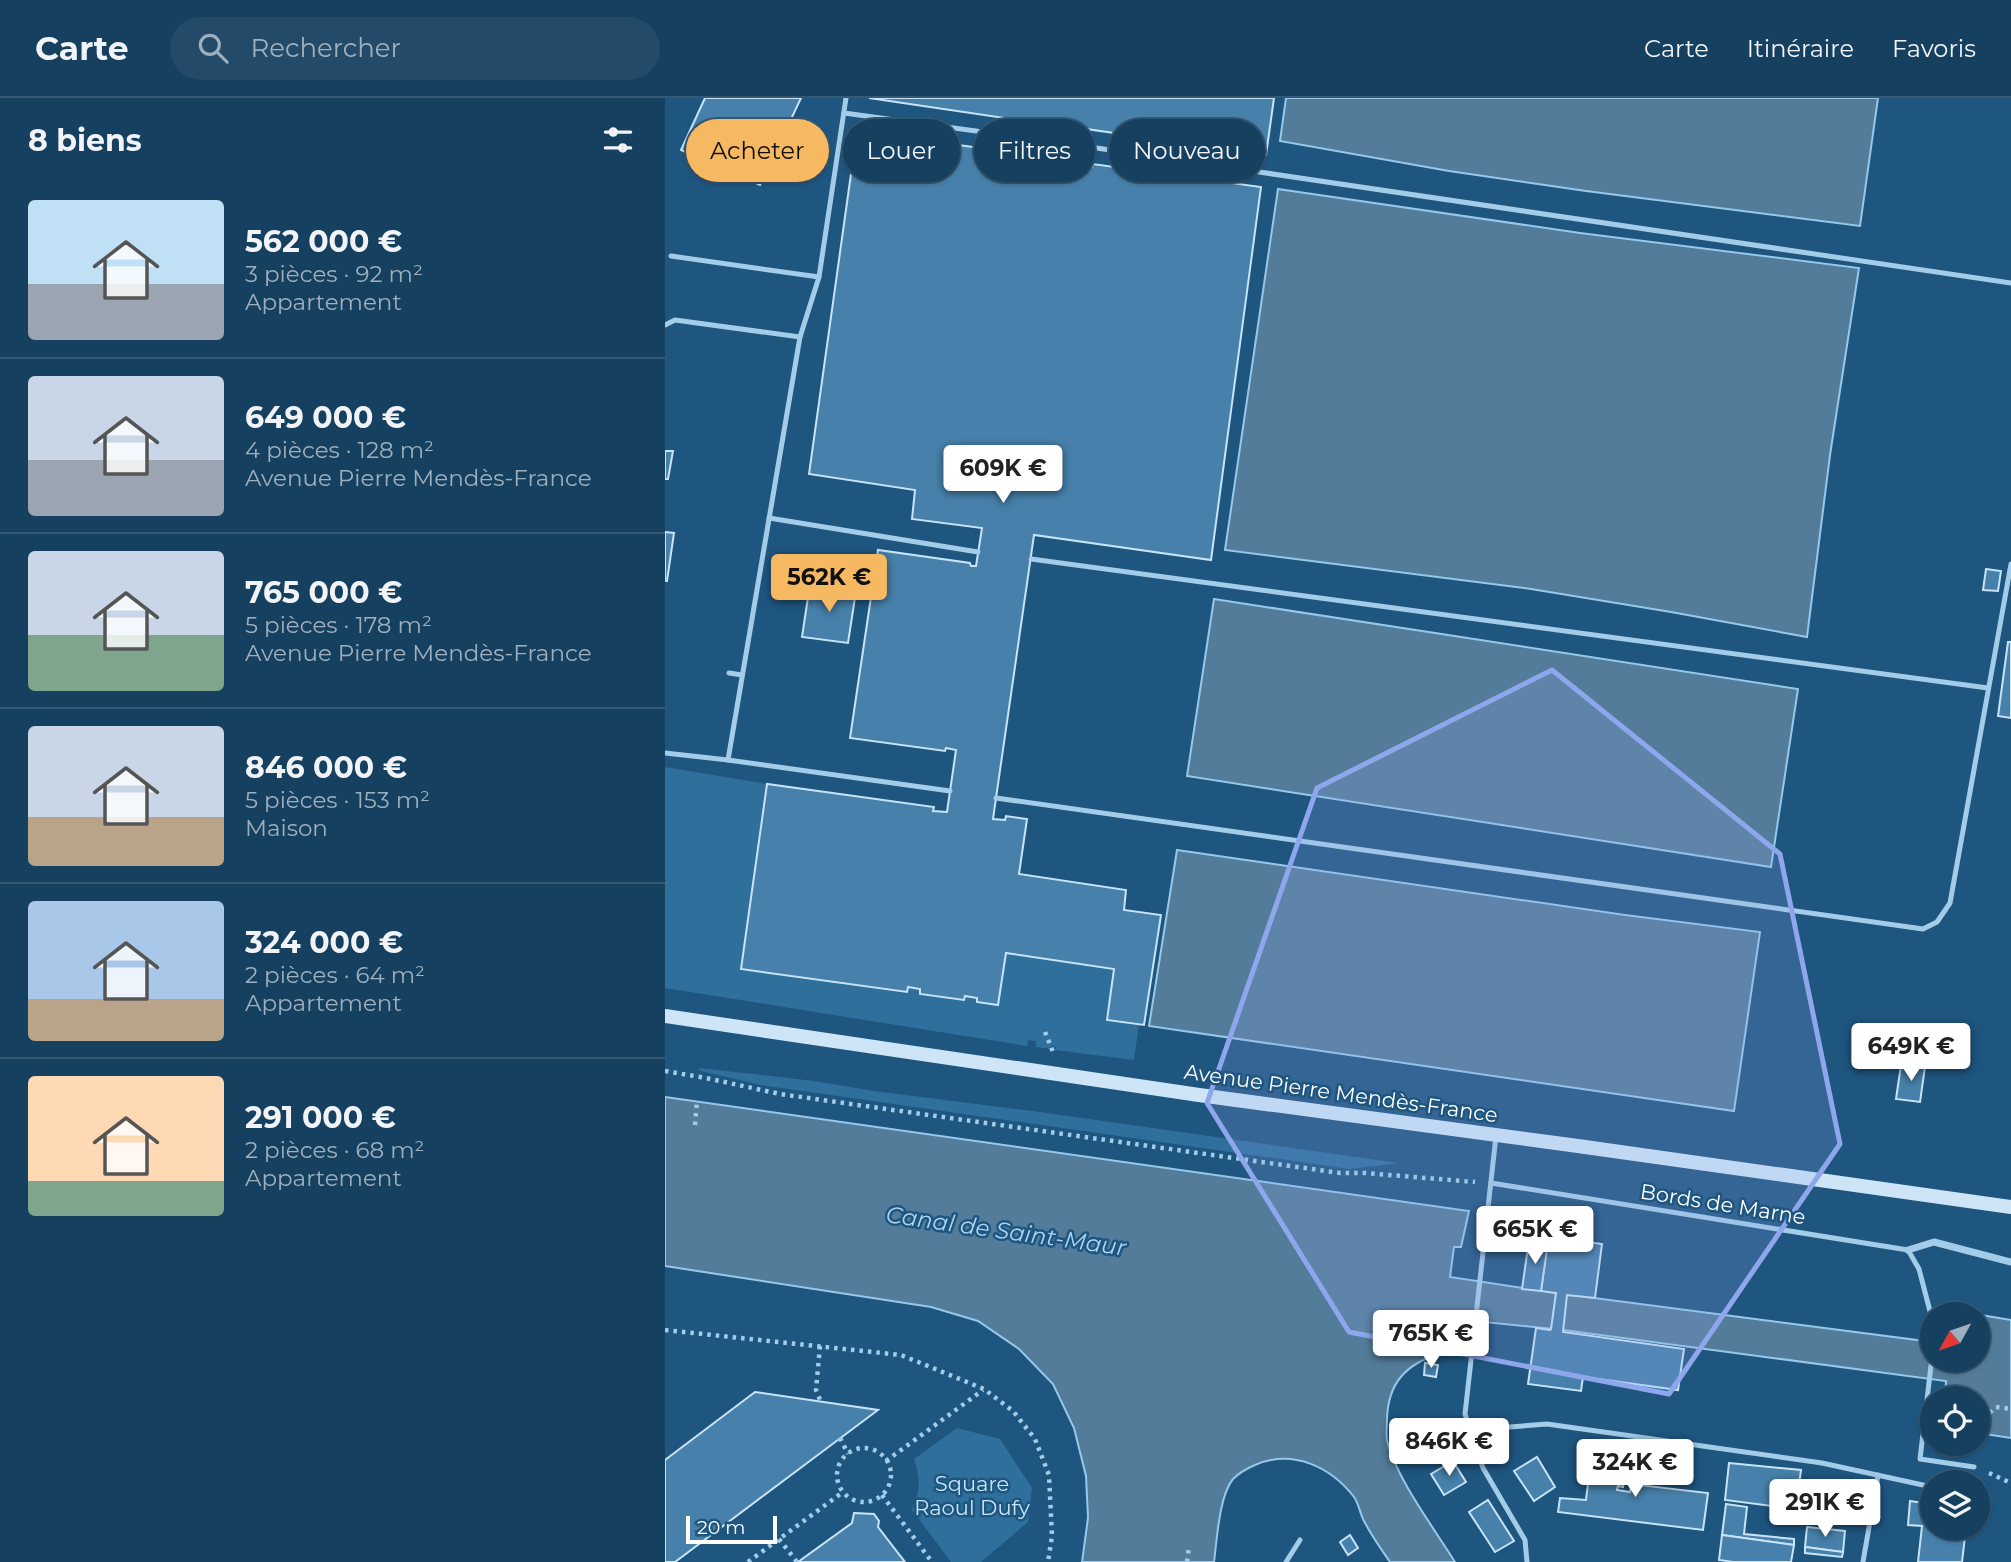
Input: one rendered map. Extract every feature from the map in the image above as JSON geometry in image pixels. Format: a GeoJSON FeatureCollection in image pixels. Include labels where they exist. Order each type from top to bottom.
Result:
{"type":"FeatureCollection","features":[{"type":"Feature","properties":{"kind":"main road","name":"Avenue Pierre Mendès-France"},"geometry":{"type":"LineString","coordinates":[[665,1016],[1199,1095],[2011,1207]]}},
{"type":"Feature","properties":{"kind":"street"},"geometry":{"type":"LineString","coordinates":[[1908,1250],[1934,1242],[2011,1262]]}},
{"type":"Feature","properties":{"kind":"lane"},"geometry":{"type":"LineString","coordinates":[[728,760],[800,337],[819,276],[846,98]]}},
{"type":"Feature","properties":{"kind":"lane"},"geometry":{"type":"LineString","coordinates":[[843,113],[974,131]]}},
{"type":"Feature","properties":{"kind":"lane"},"geometry":{"type":"LineString","coordinates":[[1095,148],[2011,283]]}},
{"type":"Feature","properties":{"kind":"lane"},"geometry":{"type":"LineString","coordinates":[[671,256],[819,276]]}},
{"type":"Feature","properties":{"kind":"lane"},"geometry":{"type":"LineString","coordinates":[[665,325],[675,320],[800,337]]}},
{"type":"Feature","properties":{"kind":"lane"},"geometry":{"type":"LineString","coordinates":[[769,518],[978,552]]}},
{"type":"Feature","properties":{"kind":"lane"},"geometry":{"type":"LineString","coordinates":[[1031,559],[1988,688]]}},
{"type":"Feature","properties":{"kind":"lane"},"geometry":{"type":"LineString","coordinates":[[996,799],[1923,929],[1937,922],[1950,903],[2011,564]]}},
{"type":"Feature","properties":{"kind":"lane"},"geometry":{"type":"LineString","coordinates":[[729,673],[742,675]]}},
{"type":"Feature","properties":{"kind":"lane"},"geometry":{"type":"LineString","coordinates":[[665,753],[950,791]]}},
{"type":"Feature","properties":{"kind":"lane"},"geometry":{"type":"LineString","coordinates":[[1496,1136],[1465,1414],[1483,1468],[1525,1540],[1527,1562]]}},
{"type":"Feature","properties":{"kind":"lane","name":"Bords de Marne"},"geometry":{"type":"LineString","coordinates":[[1490,1183],[1908,1250]]}},
{"type":"Feature","properties":{"kind":"lane"},"geometry":{"type":"LineString","coordinates":[[1908,1250],[1919,1269],[1928,1302]]}},
{"type":"Feature","properties":{"kind":"lane"},"geometry":{"type":"LineString","coordinates":[[1930,1372],[1920,1459],[1974,1467]]}},
{"type":"Feature","properties":{"kind":"lane"},"geometry":{"type":"LineString","coordinates":[[1471,1430],[1547,1424],[1822,1463],[1920,1484]]}},
{"type":"Feature","properties":{"kind":"lane"},"geometry":{"type":"LineString","coordinates":[[1863,1562],[1878,1475]]}},
{"type":"Feature","properties":{"kind":"lane"},"geometry":{"type":"LineString","coordinates":[[1286,1562],[1300,1540]]}},
{"type":"Feature","properties":{"kind":"path"},"geometry":{"type":"LineString","coordinates":[[1045,1032],[1053,1049]]}},
{"type":"Feature","properties":{"kind":"path"},"geometry":{"type":"LineString","coordinates":[[665,1071],[781,1094],[1341,1173],[1490,1183]]}},
{"type":"Feature","properties":{"kind":"path"},"geometry":{"type":"LineString","coordinates":[[695,1125],[697,1101]]}},
{"type":"Feature","properties":{"kind":"path"},"geometry":{"type":"LineString","coordinates":[[665,1330],[901,1355],[984,1389],[1013,1411],[1035,1439],[1049,1475],[1052,1536],[1048,1562]]}},
{"type":"Feature","properties":{"kind":"path"},"geometry":{"type":"LineString","coordinates":[[820,1346],[816,1390],[821,1402]]}},
{"type":"Feature","properties":{"kind":"path"},"geometry":{"type":"LineString","coordinates":[[886,1461],[984,1389]]}},
{"type":"Feature","properties":{"kind":"path"},"geometry":{"type":"LineString","coordinates":[[1990,1412],[1996,1407],[2011,1409]]}},
{"type":"Feature","properties":{"kind":"path"},"geometry":{"type":"LineString","coordinates":[[840,1438],[848,1454]]}},
{"type":"Feature","properties":{"kind":"path"},"geometry":{"type":"LineString","coordinates":[[869,1449],[876,1451],[886,1461],[890,1483],[882,1495],[874,1500],[857,1502],[843,1492],[837,1479],[837,1471],[848,1454],[854,1450],[869,1449]]}},
{"type":"Feature","properties":{"kind":"path"},"geometry":{"type":"LineString","coordinates":[[748,1562],[843,1492]]}},
{"type":"Feature","properties":{"kind":"path"},"geometry":{"type":"LineString","coordinates":[[882,1495],[932,1562]]}},
{"type":"Feature","properties":{"kind":"path"},"geometry":{"type":"LineString","coordinates":[[779,1539],[797,1562]]}},
{"type":"Feature","properties":{"kind":"path"},"geometry":{"type":"LineString","coordinates":[[1187,1562],[1189,1547]]}},
{"type":"Feature","properties":{"kind":"highlighted area"},"geometry":{"type":"Polygon","coordinates":[[[1552,670],[1780,854],[1840,1144],[1669,1394],[1349,1332],[1207,1103],[1317,788],[1552,670]]]}},
{"type":"Feature","properties":{"kind":"green space"},"geometry":{"type":"Polygon","coordinates":[[[665,767],[767,784],[741,969],[906,992],[908,987],[964,1000],[965,996],[977,998],[977,1002],[998,1005],[1006,953],[1114,969],[1107,1020],[1139,1024],[1134,1060],[1055,1050],[1056,1047],[1052,1046],[1051,1049],[1036,1047],[1036,1041],[1028,1040],[1027,1046],[665,988],[665,767]]]}},
{"type":"Feature","properties":{"kind":"green space"},"geometry":{"type":"Polygon","coordinates":[[[699,1068],[814,1081],[1398,1163],[1350,1169],[761,1085],[700,1071],[699,1068]]]}},
{"type":"Feature","properties":{"kind":"green space","name":"Square Raoul Dufy"},"geometry":{"type":"Polygon","coordinates":[[[957,1428],[1000,1439],[1032,1488],[1028,1522],[981,1562],[951,1562],[912,1510],[919,1484],[914,1459],[957,1428]]]}},
{"type":"Feature","properties":{"kind":"water"},"geometry":{"type":"Polygon","coordinates":[[[1286,98],[1878,98],[1860,226],[1449,171],[1280,141],[1286,98]]]}},
{"type":"Feature","properties":{"kind":"water"},"geometry":{"type":"Polygon","coordinates":[[[1278,189],[1580,233],[1859,268],[1830,455],[1807,637],[1531,589],[1225,550],[1278,189]]]}},
{"type":"Feature","properties":{"kind":"water"},"geometry":{"type":"Polygon","coordinates":[[[1214,599],[1798,689],[1771,867],[1187,776],[1214,599]]]}},
{"type":"Feature","properties":{"kind":"water"},"geometry":{"type":"Polygon","coordinates":[[[1177,850],[1760,932],[1734,1111],[1149,1026],[1177,850]]]}},
{"type":"Feature","properties":{"kind":"water","name":"Canal de Saint-Maur"},"geometry":{"type":"Polygon","coordinates":[[[665,1097],[1469,1211],[1461,1247],[1454,1247],[1450,1277],[1920,1340],[1920,1372],[1990,1372],[1990,1316],[2011,1320],[2011,1438],[1990,1435],[1990,1386],[1946,1386],[1946,1381],[1563,1330],[1445,1318],[1439,1354],[1408,1369],[1395,1385],[1388,1406],[1387,1440],[1398,1470],[1455,1562],[1390,1562],[1367,1526],[1356,1500],[1344,1486],[1322,1469],[1309,1463],[1283,1459],[1255,1465],[1233,1479],[1222,1507],[1214,1562],[1082,1562],[1088,1518],[1086,1476],[1074,1428],[1053,1384],[1019,1349],[978,1321],[931,1307],[665,1266],[665,1097]]]}},
{"type":"Feature","properties":{"kind":"building"},"geometry":{"type":"Polygon","coordinates":[[[705,98],[801,98],[791,119],[695,119],[705,98]]]}},
{"type":"Feature","properties":{"kind":"building"},"geometry":{"type":"Polygon","coordinates":[[[869,98],[1274,98],[1266,155],[1265,119],[1109,119],[1109,132],[1095,130],[1095,119],[1011,119],[869,98]]]}},
{"type":"Feature","properties":{"kind":"building"},"geometry":{"type":"Polygon","coordinates":[[[686,139],[686,152],[681,150],[686,139]]]}},
{"type":"Feature","properties":{"kind":"building"},"geometry":{"type":"Polygon","coordinates":[[[960,145],[974,147],[974,182],[1095,182],[1095,164],[1109,166],[1109,182],[1224,182],[1261,187],[1211,560],[1034,535],[993,819],[1005,820],[1006,816],[1027,819],[1019,874],[1126,890],[1124,910],[1161,915],[1144,1025],[1107,1020],[1114,969],[1006,953],[998,1005],[977,1002],[977,998],[965,996],[964,1000],[920,994],[920,989],[908,987],[907,992],[741,969],[767,784],[934,807],[933,811],[947,812],[956,750],[946,748],[945,751],[850,738],[878,550],[976,566],[982,528],[912,519],[915,490],[809,474],[850,182],[960,182],[960,145]]]}},
{"type":"Feature","properties":{"kind":"building"},"geometry":{"type":"Polygon","coordinates":[[[665,451],[673,451],[668,479],[665,479],[665,451]]]}},
{"type":"Feature","properties":{"kind":"building"},"geometry":{"type":"Polygon","coordinates":[[[665,532],[674,533],[667,581],[665,581],[665,532]]]}},
{"type":"Feature","properties":{"kind":"building"},"geometry":{"type":"Polygon","coordinates":[[[1986,569],[2001,571],[1998,591],[1983,590],[1986,569]]]}},
{"type":"Feature","properties":{"kind":"building"},"geometry":{"type":"Polygon","coordinates":[[[810,584],[856,591],[848,643],[802,637],[810,584]]]}},
{"type":"Feature","properties":{"kind":"building"},"geometry":{"type":"Polygon","coordinates":[[[2008,642],[2011,642],[2011,718],[1998,716],[2008,642]]]}},
{"type":"Feature","properties":{"kind":"building"},"geometry":{"type":"Polygon","coordinates":[[[1901,1065],[1925,1067],[1920,1102],[1896,1099],[1901,1065]]]}},
{"type":"Feature","properties":{"kind":"building"},"geometry":{"type":"Polygon","coordinates":[[[1548,1236],[1602,1244],[1595,1298],[1567,1295],[1563,1332],[1684,1349],[1678,1390],[1583,1377],[1581,1391],[1528,1384],[1536,1328],[1551,1329],[1556,1293],[1541,1291],[1548,1236]]]}},
{"type":"Feature","properties":{"kind":"building"},"geometry":{"type":"Polygon","coordinates":[[[1529,1240],[1548,1243],[1541,1291],[1522,1289],[1529,1240]]]}},
{"type":"Feature","properties":{"kind":"building"},"geometry":{"type":"Polygon","coordinates":[[[1425,1363],[1438,1365],[1436,1377],[1424,1375],[1425,1363]]]}},
{"type":"Feature","properties":{"kind":"building"},"geometry":{"type":"Polygon","coordinates":[[[755,1392],[878,1410],[675,1562],[665,1562],[665,1460],[755,1392]]]}},
{"type":"Feature","properties":{"kind":"building"},"geometry":{"type":"Polygon","coordinates":[[[1592,1450],[1622,1454],[1619,1480],[1624,1480],[1623,1487],[1618,1486],[1617,1490],[1630,1492],[1631,1484],[1708,1493],[1703,1530],[1558,1512],[1560,1498],[1586,1500],[1592,1450]]]}},
{"type":"Feature","properties":{"kind":"building"},"geometry":{"type":"Polygon","coordinates":[[[1537,1457],[1555,1487],[1534,1501],[1514,1471],[1537,1457]]]}},
{"type":"Feature","properties":{"kind":"building"},"geometry":{"type":"Polygon","coordinates":[[[1453,1461],[1466,1482],[1444,1495],[1431,1474],[1453,1461]]]}},
{"type":"Feature","properties":{"kind":"building"},"geometry":{"type":"Polygon","coordinates":[[[1729,1463],[1801,1470],[1796,1509],[1725,1500],[1729,1463]]]}},
{"type":"Feature","properties":{"kind":"building"},"geometry":{"type":"Polygon","coordinates":[[[1488,1500],[1514,1541],[1495,1552],[1469,1512],[1488,1500]]]}},
{"type":"Feature","properties":{"kind":"building"},"geometry":{"type":"Polygon","coordinates":[[[1910,1501],[1920,1502],[1920,1526],[1908,1525],[1910,1501]]]}},
{"type":"Feature","properties":{"kind":"building"},"geometry":{"type":"Polygon","coordinates":[[[1726,1504],[1747,1507],[1744,1534],[1794,1539],[1794,1545],[1722,1535],[1726,1504]]]}},
{"type":"Feature","properties":{"kind":"building"},"geometry":{"type":"Polygon","coordinates":[[[854,1513],[874,1514],[879,1521],[878,1527],[905,1562],[798,1562],[852,1523],[854,1513]]]}},
{"type":"Feature","properties":{"kind":"building"},"geometry":{"type":"Polygon","coordinates":[[[1807,1527],[1845,1531],[1843,1552],[1805,1547],[1807,1527]]]}},
{"type":"Feature","properties":{"kind":"building"},"geometry":{"type":"Polygon","coordinates":[[[1350,1535],[1358,1548],[1348,1555],[1340,1542],[1350,1535]]]}},
{"type":"Feature","properties":{"kind":"building"},"geometry":{"type":"Polygon","coordinates":[[[1722,1535],[1794,1545],[1791,1562],[1719,1560],[1722,1535]]]}},
{"type":"Feature","properties":{"kind":"building"},"geometry":{"type":"Polygon","coordinates":[[[1920,1540],[1965,1540],[1962,1562],[1918,1562],[1920,1540]]]}},
{"type":"Feature","properties":{"kind":"building"},"geometry":{"type":"Polygon","coordinates":[[[1805,1547],[1843,1552],[1842,1557],[1805,1553],[1805,1547]]]}}]}
